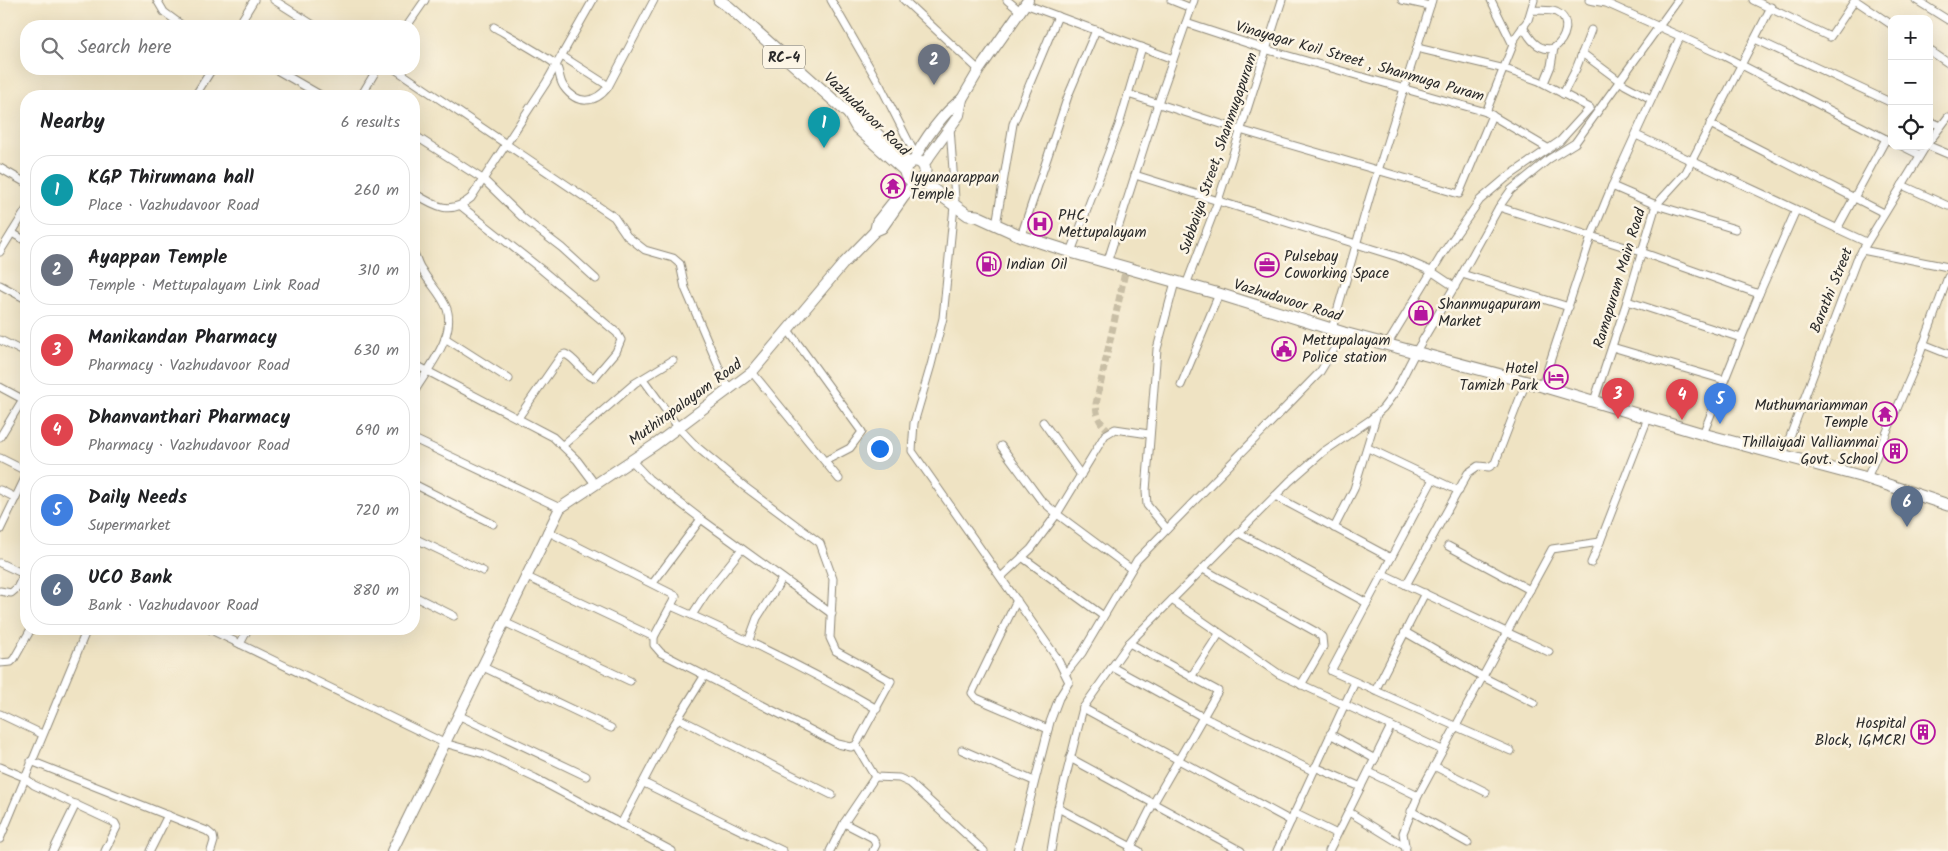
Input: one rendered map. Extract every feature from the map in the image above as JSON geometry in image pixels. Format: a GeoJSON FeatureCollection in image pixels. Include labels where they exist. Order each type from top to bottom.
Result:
{"type":"FeatureCollection","features":[{"type":"Feature","properties":{"kind":"main road","name":"Vazhudavoor Road"},"geometry":{"type":"LineString","coordinates":[[722,1],[849,114],[857,128],[955,203],[971,208],[977,216],[1021,236],[1344,333],[1542,386],[1703,434],[1867,478],[1948,505]]}},
{"type":"Feature","properties":{"kind":"street"},"geometry":{"type":"LineString","coordinates":[[157,0],[164,12],[175,20]]}},
{"type":"Feature","properties":{"kind":"street"},"geometry":{"type":"LineString","coordinates":[[242,20],[254,0]]}},
{"type":"Feature","properties":{"kind":"street"},"geometry":{"type":"LineString","coordinates":[[274,0],[305,20]]}},
{"type":"Feature","properties":{"kind":"street"},"geometry":{"type":"LineString","coordinates":[[411,20],[426,0]]}},
{"type":"Feature","properties":{"kind":"street"},"geometry":{"type":"LineString","coordinates":[[420,196],[445,208],[461,206],[471,198],[556,66],[593,0]]}},
{"type":"Feature","properties":{"kind":"street"},"geometry":{"type":"LineString","coordinates":[[494,27],[556,66],[564,87],[570,93],[586,101],[593,101],[601,96],[654,0]]}},
{"type":"Feature","properties":{"kind":"street"},"geometry":{"type":"LineString","coordinates":[[831,0],[881,87],[915,171]]}},
{"type":"Feature","properties":{"kind":"street"},"geometry":{"type":"LineString","coordinates":[[904,0],[979,70]]}},
{"type":"Feature","properties":{"kind":"street"},"geometry":{"type":"LineString","coordinates":[[1007,0],[1058,16],[1173,59]]}},
{"type":"Feature","properties":{"kind":"street"},"geometry":{"type":"LineString","coordinates":[[1171,0],[1191,8]]}},
{"type":"Feature","properties":{"kind":"street"},"geometry":{"type":"LineString","coordinates":[[1107,263],[1158,103],[1194,0]]}},
{"type":"Feature","properties":{"kind":"street","name":"Subbaiya Street, Shanmugapuram"},"geometry":{"type":"LineString","coordinates":[[1167,529],[1146,502],[1157,349],[1181,284],[1218,201],[1260,66],[1268,50],[1282,0]]}},
{"type":"Feature","properties":{"kind":"street"},"geometry":{"type":"LineString","coordinates":[[1332,329],[1378,169],[1431,3],[1402,0]]}},
{"type":"Feature","properties":{"kind":"street"},"geometry":{"type":"LineString","coordinates":[[1491,0],[1513,41]]}},
{"type":"Feature","properties":{"kind":"street"},"geometry":{"type":"LineString","coordinates":[[1128,94],[1240,130],[1459,194],[1505,69],[1513,41],[1532,10],[1534,0]]}},
{"type":"Feature","properties":{"kind":"street"},"geometry":{"type":"LineString","coordinates":[[1589,0],[1606,3],[1741,65],[1888,139]]}},
{"type":"Feature","properties":{"kind":"street"},"geometry":{"type":"LineString","coordinates":[[1753,0],[1830,37],[1855,0],[1888,22]]}},
{"type":"Feature","properties":{"kind":"street"},"geometry":{"type":"LineString","coordinates":[[1916,0],[1948,20]]}},
{"type":"Feature","properties":{"kind":"street"},"geometry":{"type":"LineString","coordinates":[[1051,851],[1058,808],[1083,708],[1129,643],[1275,496],[1323,452],[1378,413],[1395,392],[1414,353],[1455,287],[1499,207],[1511,190],[1549,159],[1575,143],[1659,28],[1675,1]]}},
{"type":"Feature","properties":{"kind":"street"},"geometry":{"type":"LineString","coordinates":[[915,171],[959,115],[962,99],[979,70],[1025,5]]}},
{"type":"Feature","properties":{"kind":"street","name":"Ramapuram Main Road"},"geometry":{"type":"LineString","coordinates":[[1594,401],[1656,205],[1686,172],[1771,8]]}},
{"type":"Feature","properties":{"kind":"street"},"geometry":{"type":"LineString","coordinates":[[1532,10],[1555,12],[1564,20],[1566,26],[1564,38],[1554,48],[1551,66],[1544,83]]}},
{"type":"Feature","properties":{"kind":"street"},"geometry":{"type":"LineString","coordinates":[[996,225],[1013,124],[1058,16]]}},
{"type":"Feature","properties":{"kind":"street","name":"Vinayagar Koil Street , Shanmuga Puram"},"geometry":{"type":"LineString","coordinates":[[1186,23],[1268,50],[1404,87],[1489,114],[1549,149]]}},
{"type":"Feature","properties":{"kind":"street"},"geometry":{"type":"LineString","coordinates":[[1523,26],[1533,43],[1544,48],[1554,48]]}},
{"type":"Feature","properties":{"kind":"street"},"geometry":{"type":"LineString","coordinates":[[1021,236],[1068,96],[1096,30]]}},
{"type":"Feature","properties":{"kind":"street"},"geometry":{"type":"LineString","coordinates":[[1562,94],[1591,30]]}},
{"type":"Feature","properties":{"kind":"street"},"geometry":{"type":"LineString","coordinates":[[1542,386],[1591,237],[1651,98],[1680,38]]}},
{"type":"Feature","properties":{"kind":"street"},"geometry":{"type":"LineString","coordinates":[[1755,39],[1888,100]]}},
{"type":"Feature","properties":{"kind":"street"},"geometry":{"type":"LineString","coordinates":[[1071,252],[1118,126],[1142,47]]}},
{"type":"Feature","properties":{"kind":"street"},"geometry":{"type":"LineString","coordinates":[[1387,345],[1432,271],[1480,200],[1506,178],[1560,141],[1590,108],[1544,83],[1505,69],[1417,48]]}},
{"type":"Feature","properties":{"kind":"street"},"geometry":{"type":"LineString","coordinates":[[1582,53],[1619,82],[1651,98]]}},
{"type":"Feature","properties":{"kind":"street"},"geometry":{"type":"LineString","coordinates":[[1933,53],[1948,63]]}},
{"type":"Feature","properties":{"kind":"street"},"geometry":{"type":"LineString","coordinates":[[562,56],[604,83]]}},
{"type":"Feature","properties":{"kind":"street"},"geometry":{"type":"LineString","coordinates":[[199,90],[208,75]]}},
{"type":"Feature","properties":{"kind":"street"},"geometry":{"type":"LineString","coordinates":[[286,75],[312,90]]}},
{"type":"Feature","properties":{"kind":"street"},"geometry":{"type":"LineString","coordinates":[[365,90],[373,75]]}},
{"type":"Feature","properties":{"kind":"street"},"geometry":{"type":"LineString","coordinates":[[403,75],[614,217],[627,236],[645,250],[673,258],[680,264],[685,288],[730,389]]}},
{"type":"Feature","properties":{"kind":"street"},"geometry":{"type":"LineString","coordinates":[[915,171],[950,107],[962,99]]}},
{"type":"Feature","properties":{"kind":"street"},"geometry":{"type":"LineString","coordinates":[[1933,137],[1948,116]]}},
{"type":"Feature","properties":{"kind":"street"},"geometry":{"type":"LineString","coordinates":[[1933,123],[1941,126]]}},
{"type":"Feature","properties":{"kind":"street"},"geometry":{"type":"LineString","coordinates":[[1710,124],[1884,212]]}},
{"type":"Feature","properties":{"kind":"street"},"geometry":{"type":"LineString","coordinates":[[950,127],[955,203],[942,318],[932,365],[914,423],[910,443],[912,451],[927,474],[1017,600],[1066,673],[1069,682],[1059,698],[1048,729],[1017,851]]}},
{"type":"Feature","properties":{"kind":"street"},"geometry":{"type":"LineString","coordinates":[[1636,135],[1866,242]]}},
{"type":"Feature","properties":{"kind":"street"},"geometry":{"type":"LineString","coordinates":[[420,139],[484,180],[523,218],[562,248],[596,279]]}},
{"type":"Feature","properties":{"kind":"street"},"geometry":{"type":"LineString","coordinates":[[1837,229],[1888,142]]}},
{"type":"Feature","properties":{"kind":"street"},"geometry":{"type":"LineString","coordinates":[[1933,148],[1948,154]]}},
{"type":"Feature","properties":{"kind":"street"},"geometry":{"type":"LineString","coordinates":[[1910,150],[1920,155]]}},
{"type":"Feature","properties":{"kind":"street","name":"Barathi Street"},"geometry":{"type":"LineString","coordinates":[[1783,455],[1842,294],[1862,250],[1924,150]]}},
{"type":"Feature","properties":{"kind":"street"},"geometry":{"type":"LineString","coordinates":[[0,168],[20,180]]}},
{"type":"Feature","properties":{"kind":"street","name":"Muthirapalayam Road"},"geometry":{"type":"LineString","coordinates":[[560,508],[632,460],[749,374],[875,230],[876,222],[915,171]]}},
{"type":"Feature","properties":{"kind":"street"},"geometry":{"type":"LineString","coordinates":[[1135,175],[1356,243],[1432,271],[1455,287]]}},
{"type":"Feature","properties":{"kind":"street"},"geometry":{"type":"LineString","coordinates":[[1902,185],[1948,206]]}},
{"type":"Feature","properties":{"kind":"street"},"geometry":{"type":"LineString","coordinates":[[1612,186],[1656,205],[1735,229]]}},
{"type":"Feature","properties":{"kind":"street"},"geometry":{"type":"LineString","coordinates":[[461,206],[542,270],[620,337],[620,347],[600,374],[594,378],[579,368],[570,356],[565,354],[561,356],[518,418]]}},
{"type":"Feature","properties":{"kind":"street"},"geometry":{"type":"LineString","coordinates":[[1499,207],[1641,252],[1759,294]]}},
{"type":"Feature","properties":{"kind":"street"},"geometry":{"type":"LineString","coordinates":[[1703,434],[1759,294],[1796,210]]}},
{"type":"Feature","properties":{"kind":"street"},"geometry":{"type":"LineString","coordinates":[[0,252],[20,220]]}},
{"type":"Feature","properties":{"kind":"street"},"geometry":{"type":"LineString","coordinates":[[12,233],[20,238]]}},
{"type":"Feature","properties":{"kind":"street"},"geometry":{"type":"LineString","coordinates":[[1862,250],[1948,267]]}},
{"type":"Feature","properties":{"kind":"street"},"geometry":{"type":"LineString","coordinates":[[420,268],[448,310],[445,338],[420,382]]}},
{"type":"Feature","properties":{"kind":"street"},"geometry":{"type":"LineString","coordinates":[[1462,274],[1569,307]]}},
{"type":"Feature","properties":{"kind":"street"},"geometry":{"type":"LineString","coordinates":[[1867,478],[1923,344],[1948,277]]}},
{"type":"Feature","properties":{"kind":"street"},"geometry":{"type":"LineString","coordinates":[[0,285],[20,296]]}},
{"type":"Feature","properties":{"kind":"street"},"geometry":{"type":"LineString","coordinates":[[1181,385],[1219,294]]}},
{"type":"Feature","properties":{"kind":"street"},"geometry":{"type":"LineString","coordinates":[[1627,301],[1741,338]]}},
{"type":"Feature","properties":{"kind":"street"},"geometry":{"type":"LineString","coordinates":[[788,330],[862,432],[850,448],[825,461]]}},
{"type":"Feature","properties":{"kind":"street"},"geometry":{"type":"LineString","coordinates":[[1066,673],[1082,653],[1102,615],[1137,560],[1320,372],[1344,333]]}},
{"type":"Feature","properties":{"kind":"street"},"geometry":{"type":"LineString","coordinates":[[445,338],[509,379]]}},
{"type":"Feature","properties":{"kind":"street"},"geometry":{"type":"LineString","coordinates":[[0,340],[20,350]]}},
{"type":"Feature","properties":{"kind":"street"},"geometry":{"type":"LineString","coordinates":[[1923,344],[1948,354]]}},
{"type":"Feature","properties":{"kind":"street"},"geometry":{"type":"LineString","coordinates":[[1612,347],[1724,380]]}},
{"type":"Feature","properties":{"kind":"street"},"geometry":{"type":"LineString","coordinates":[[563,445],[643,379],[673,360]]}},
{"type":"Feature","properties":{"kind":"street"},"geometry":{"type":"LineString","coordinates":[[420,367],[518,418],[563,445],[595,484]]}},
{"type":"Feature","properties":{"kind":"street"},"geometry":{"type":"LineString","coordinates":[[749,374],[839,478]]}},
{"type":"Feature","properties":{"kind":"street"},"geometry":{"type":"LineString","coordinates":[[547,530],[676,596],[654,637],[654,645],[661,653],[838,744],[851,747],[856,745],[877,710],[891,681],[836,651],[830,638],[833,579],[820,543],[745,487],[697,446],[678,427],[643,379]]}},
{"type":"Feature","properties":{"kind":"street"},"geometry":{"type":"LineString","coordinates":[[1406,585],[1459,491],[1475,467],[1489,467],[1495,462],[1526,382]]}},
{"type":"Feature","properties":{"kind":"street"},"geometry":{"type":"LineString","coordinates":[[0,387],[20,396]]}},
{"type":"Feature","properties":{"kind":"street"},"geometry":{"type":"LineString","coordinates":[[0,437],[20,406]]}},
{"type":"Feature","properties":{"kind":"street"},"geometry":{"type":"LineString","coordinates":[[1334,528],[1354,489],[1378,413]]}},
{"type":"Feature","properties":{"kind":"street"},"geometry":{"type":"LineString","coordinates":[[1591,563],[1648,418]]}},
{"type":"Feature","properties":{"kind":"street"},"geometry":{"type":"LineString","coordinates":[[1043,422],[1081,475]]}},
{"type":"Feature","properties":{"kind":"street"},"geometry":{"type":"LineString","coordinates":[[1001,577],[1022,557],[1057,514],[1105,435],[1115,429],[1150,434]]}},
{"type":"Feature","properties":{"kind":"street"},"geometry":{"type":"LineString","coordinates":[[392,851],[547,530],[560,508],[420,442]]}},
{"type":"Feature","properties":{"kind":"street"},"geometry":{"type":"LineString","coordinates":[[1001,446],[1040,499],[1057,514],[1131,569]]}},
{"type":"Feature","properties":{"kind":"street"},"geometry":{"type":"LineString","coordinates":[[1368,448],[1459,491]]}},
{"type":"Feature","properties":{"kind":"street"},"geometry":{"type":"LineString","coordinates":[[0,458],[20,468]]}},
{"type":"Feature","properties":{"kind":"street"},"geometry":{"type":"LineString","coordinates":[[632,460],[649,479],[741,550],[832,614]]}},
{"type":"Feature","properties":{"kind":"street"},"geometry":{"type":"LineString","coordinates":[[1433,479],[1331,672],[1511,751]]}},
{"type":"Feature","properties":{"kind":"street"},"geometry":{"type":"LineString","coordinates":[[420,487],[493,524]]}},
{"type":"Feature","properties":{"kind":"street"},"geometry":{"type":"LineString","coordinates":[[0,530],[20,489]]}},
{"type":"Feature","properties":{"kind":"street"},"geometry":{"type":"LineString","coordinates":[[0,490],[16,498]]}},
{"type":"Feature","properties":{"kind":"street"},"geometry":{"type":"LineString","coordinates":[[1275,496],[1391,558]]}},
{"type":"Feature","properties":{"kind":"street"},"geometry":{"type":"LineString","coordinates":[[653,583],[701,519]]}},
{"type":"Feature","properties":{"kind":"street"},"geometry":{"type":"LineString","coordinates":[[1239,533],[1368,603]]}},
{"type":"Feature","properties":{"kind":"street"},"geometry":{"type":"LineString","coordinates":[[420,541],[483,571]]}},
{"type":"Feature","properties":{"kind":"street"},"geometry":{"type":"LineString","coordinates":[[1406,849],[1403,833],[1418,796],[1552,549],[1600,542]]}},
{"type":"Feature","properties":{"kind":"street"},"geometry":{"type":"LineString","coordinates":[[1448,546],[1530,590]]}},
{"type":"Feature","properties":{"kind":"street"},"geometry":{"type":"LineString","coordinates":[[692,615],[741,550]]}},
{"type":"Feature","properties":{"kind":"street"},"geometry":{"type":"LineString","coordinates":[[1022,557],[1102,615]]}},
{"type":"Feature","properties":{"kind":"street"},"geometry":{"type":"LineString","coordinates":[[0,563],[20,572]]}},
{"type":"Feature","properties":{"kind":"street"},"geometry":{"type":"LineString","coordinates":[[1203,569],[1322,637],[1323,647],[1301,685]]}},
{"type":"Feature","properties":{"kind":"street"},"geometry":{"type":"LineString","coordinates":[[1383,574],[1549,652]]}},
{"type":"Feature","properties":{"kind":"street"},"geometry":{"type":"LineString","coordinates":[[525,576],[654,637]]}},
{"type":"Feature","properties":{"kind":"street"},"geometry":{"type":"LineString","coordinates":[[749,640],[757,618],[782,579]]}},
{"type":"Feature","properties":{"kind":"street"},"geometry":{"type":"LineString","coordinates":[[0,591],[11,594],[20,582]]}},
{"type":"Feature","properties":{"kind":"street"},"geometry":{"type":"LineString","coordinates":[[1376,691],[1425,593]]}},
{"type":"Feature","properties":{"kind":"street"},"geometry":{"type":"LineString","coordinates":[[420,599],[454,616]]}},
{"type":"Feature","properties":{"kind":"street"},"geometry":{"type":"LineString","coordinates":[[1017,600],[972,693],[976,698],[1048,729]]}},
{"type":"Feature","properties":{"kind":"street"},"geometry":{"type":"LineString","coordinates":[[1172,600],[1279,674],[1442,750]]}},
{"type":"Feature","properties":{"kind":"street"},"geometry":{"type":"LineString","coordinates":[[671,606],[749,640],[821,676],[877,710]]}},
{"type":"Feature","properties":{"kind":"street"},"geometry":{"type":"LineString","coordinates":[[504,622],[630,681]]}},
{"type":"Feature","properties":{"kind":"street"},"geometry":{"type":"LineString","coordinates":[[1405,632],[1483,677],[1534,703]]}},
{"type":"Feature","properties":{"kind":"street"},"geometry":{"type":"LineString","coordinates":[[1191,677],[1219,634]]}},
{"type":"Feature","properties":{"kind":"street"},"geometry":{"type":"LineString","coordinates":[[0,663],[10,662],[14,659],[28,635]]}},
{"type":"Feature","properties":{"kind":"street"},"geometry":{"type":"LineString","coordinates":[[0,839],[4,822],[84,635]]}},
{"type":"Feature","properties":{"kind":"street"},"geometry":{"type":"LineString","coordinates":[[221,635],[444,742],[484,754],[572,797],[672,851]]}},
{"type":"Feature","properties":{"kind":"street"},"geometry":{"type":"LineString","coordinates":[[240,644],[245,635]]}},
{"type":"Feature","properties":{"kind":"street"},"geometry":{"type":"LineString","coordinates":[[1129,643],[1218,691],[1153,804],[1130,849]]}},
{"type":"Feature","properties":{"kind":"street"},"geometry":{"type":"LineString","coordinates":[[481,666],[611,728]]}},
{"type":"Feature","properties":{"kind":"street"},"geometry":{"type":"LineString","coordinates":[[1112,667],[1203,717],[1314,769],[1361,787]]}},
{"type":"Feature","properties":{"kind":"street"},"geometry":{"type":"LineString","coordinates":[[621,824],[678,718],[706,676]]}},
{"type":"Feature","properties":{"kind":"street"},"geometry":{"type":"LineString","coordinates":[[1277,851],[1354,682]]}},
{"type":"Feature","properties":{"kind":"street"},"geometry":{"type":"LineString","coordinates":[[1083,708],[1291,821]]}},
{"type":"Feature","properties":{"kind":"street"},"geometry":{"type":"LineString","coordinates":[[0,714],[42,734]]}},
{"type":"Feature","properties":{"kind":"street"},"geometry":{"type":"LineString","coordinates":[[458,714],[586,776]]}},
{"type":"Feature","properties":{"kind":"street"},"geometry":{"type":"LineString","coordinates":[[678,718],[832,795]]}},
{"type":"Feature","properties":{"kind":"street"},"geometry":{"type":"LineString","coordinates":[[1329,851],[1392,726]]}},
{"type":"Feature","properties":{"kind":"street"},"geometry":{"type":"LineString","coordinates":[[1330,734],[1375,759]]}},
{"type":"Feature","properties":{"kind":"street"},"geometry":{"type":"LineString","coordinates":[[856,745],[875,777]]}},
{"type":"Feature","properties":{"kind":"street"},"geometry":{"type":"LineString","coordinates":[[962,750],[1034,781]]}},
{"type":"Feature","properties":{"kind":"street"},"geometry":{"type":"LineString","coordinates":[[1070,758],[1241,851]]}},
{"type":"Feature","properties":{"kind":"street"},"geometry":{"type":"LineString","coordinates":[[31,761],[207,831],[213,836],[214,842],[211,851]]}},
{"type":"Feature","properties":{"kind":"street"},"geometry":{"type":"LineString","coordinates":[[1434,766],[1486,792]]}},
{"type":"Feature","properties":{"kind":"street"},"geometry":{"type":"LineString","coordinates":[[0,767],[24,777],[34,785],[115,823],[117,827],[105,851]]}},
{"type":"Feature","properties":{"kind":"street"},"geometry":{"type":"LineString","coordinates":[[1369,772],[1418,796]]}},
{"type":"Feature","properties":{"kind":"street"},"geometry":{"type":"LineString","coordinates":[[875,777],[899,778],[910,783],[984,851]]}},
{"type":"Feature","properties":{"kind":"street"},"geometry":{"type":"LineString","coordinates":[[830,851],[844,823],[875,777]]}},
{"type":"Feature","properties":{"kind":"street"},"geometry":{"type":"LineString","coordinates":[[644,783],[783,851]]}},
{"type":"Feature","properties":{"kind":"street"},"geometry":{"type":"LineString","coordinates":[[53,851],[76,804]]}},
{"type":"Feature","properties":{"kind":"street"},"geometry":{"type":"LineString","coordinates":[[1058,808],[1130,849],[1140,851]]}},
{"type":"Feature","properties":{"kind":"street"},"geometry":{"type":"LineString","coordinates":[[1411,811],[1468,842]]}},
{"type":"Feature","properties":{"kind":"street"},"geometry":{"type":"LineString","coordinates":[[1349,812],[1406,849]]}},
{"type":"Feature","properties":{"kind":"street"},"geometry":{"type":"LineString","coordinates":[[1294,813],[1337,834]]}},
{"type":"Feature","properties":{"kind":"street"},"geometry":{"type":"LineString","coordinates":[[150,851],[168,815]]}},
{"type":"Feature","properties":{"kind":"street"},"geometry":{"type":"LineString","coordinates":[[844,823],[873,838],[876,845],[873,851]]}},
{"type":"Feature","properties":{"kind":"tunnel"},"geometry":{"type":"LineString","coordinates":[[1110,431],[1099,419],[1096,404],[1126,268]]}},
{"type":"Feature","properties":{"kind":"place","name":"Ayappan Temple"},"geometry":{"type":"Point","coordinates":[934,85]}},
{"type":"Feature","properties":{"kind":"place","name":"KGP Thirumana hall"},"geometry":{"type":"Point","coordinates":[824,148]}},
{"type":"Feature","properties":{"kind":"place","name":"Iyyanaarappan Temple"},"geometry":{"type":"Point","coordinates":[893,186]}},
{"type":"Feature","properties":{"kind":"place","name":"PHC, Mettupalayam"},"geometry":{"type":"Point","coordinates":[1040,224]}},
{"type":"Feature","properties":{"kind":"place","name":"Indian Oil"},"geometry":{"type":"Point","coordinates":[989,264]}},
{"type":"Feature","properties":{"kind":"place","name":"Pulsebay Coworking Space"},"geometry":{"type":"Point","coordinates":[1267,265]}},
{"type":"Feature","properties":{"kind":"place","name":"Shanmugapuram Market"},"geometry":{"type":"Point","coordinates":[1421,313]}},
{"type":"Feature","properties":{"kind":"place","name":"Mettupalayam Police station"},"geometry":{"type":"Point","coordinates":[1284,349]}},
{"type":"Feature","properties":{"kind":"place","name":"Hotel Tamizh Park"},"geometry":{"type":"Point","coordinates":[1556,377]}},
{"type":"Feature","properties":{"kind":"place","name":"Muthumariamman Temple"},"geometry":{"type":"Point","coordinates":[1885,414]}},
{"type":"Feature","properties":{"kind":"place","name":"Manikandan Pharmacy"},"geometry":{"type":"Point","coordinates":[1618,419]}},
{"type":"Feature","properties":{"kind":"place","name":"Dhanvanthari Pharmacy"},"geometry":{"type":"Point","coordinates":[1682,420]}},
{"type":"Feature","properties":{"kind":"place","name":"Daily Needs"},"geometry":{"type":"Point","coordinates":[1720,424]}},
{"type":"Feature","properties":{"kind":"place","name":"Thillaiyadi Valliammai Govt. School"},"geometry":{"type":"Point","coordinates":[1895,451]}},
{"type":"Feature","properties":{"kind":"place","name":"UCO Bank"},"geometry":{"type":"Point","coordinates":[1907,527]}},
{"type":"Feature","properties":{"kind":"place","name":"Hospital Block, IGMCRI"},"geometry":{"type":"Point","coordinates":[1923,732]}}]}
